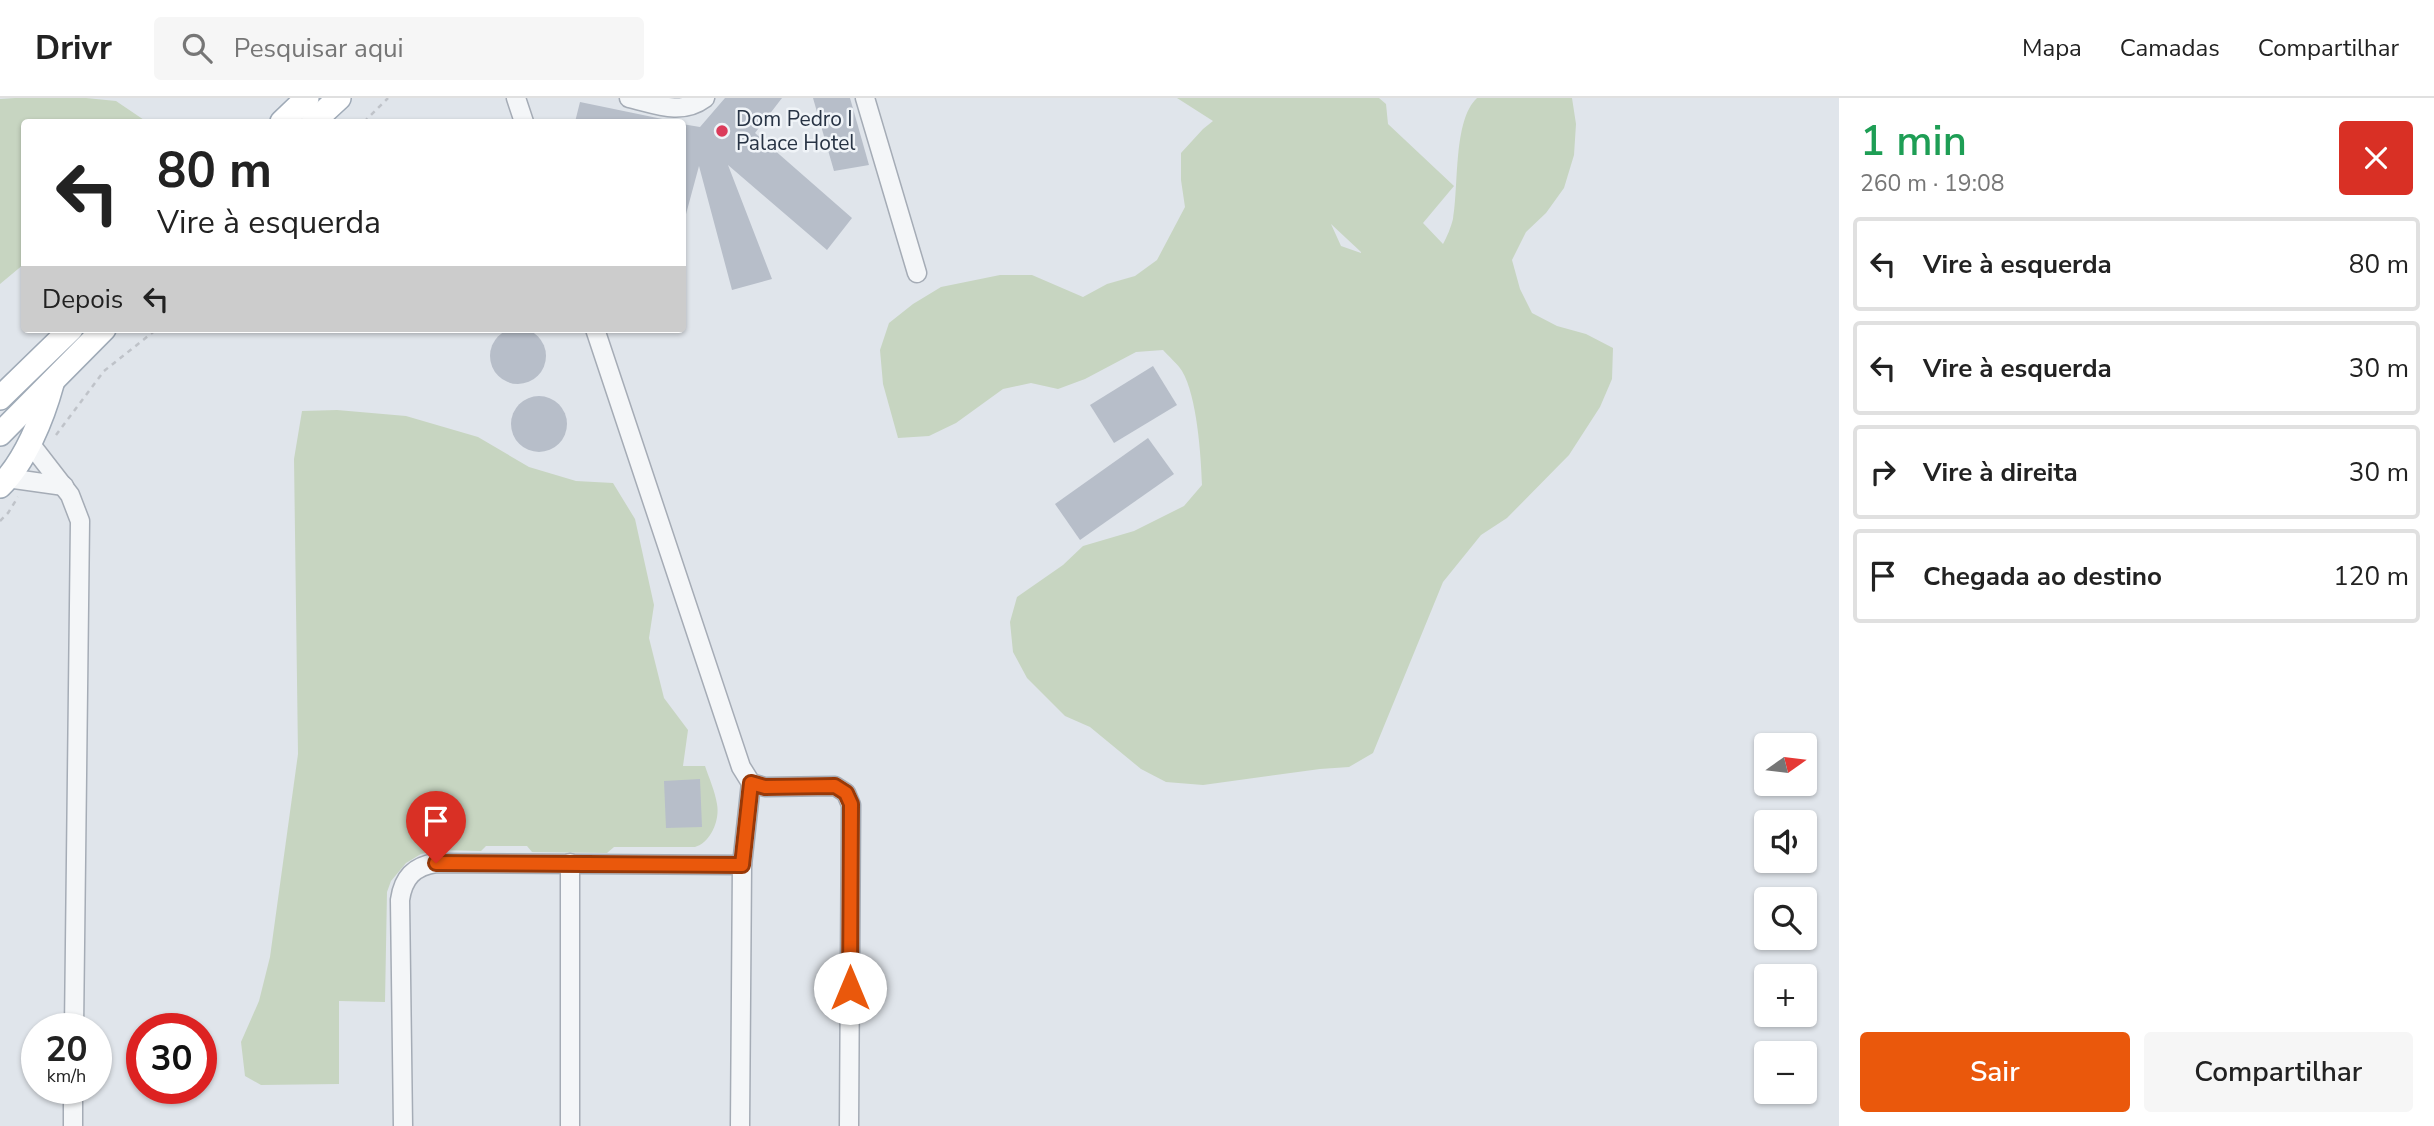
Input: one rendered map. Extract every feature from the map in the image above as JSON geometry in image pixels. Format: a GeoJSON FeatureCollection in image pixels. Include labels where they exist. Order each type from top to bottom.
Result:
{"type":"FeatureCollection","features":[{"type":"Feature","properties":{"kind":"main road"},"geometry":{"type":"LineString","coordinates":[[316,119],[339,98]]}},
{"type":"Feature","properties":{"kind":"main road"},"geometry":{"type":"LineString","coordinates":[[285,119],[305,99]]}},
{"type":"Feature","properties":{"kind":"main road"},"geometry":{"type":"LineString","coordinates":[[0,398],[67,333]]}},
{"type":"Feature","properties":{"kind":"main road"},"geometry":{"type":"LineString","coordinates":[[0,434],[100,333]]}},
{"type":"Feature","properties":{"kind":"main road"},"geometry":{"type":"LineString","coordinates":[[7,484],[35,450],[54,380]]}},
{"type":"Feature","properties":{"kind":"street"},"geometry":{"type":"LineString","coordinates":[[516,98],[523,119]]}},
{"type":"Feature","properties":{"kind":"street"},"geometry":{"type":"LineString","coordinates":[[629,98],[673,108],[689,107],[705,98]]}},
{"type":"Feature","properties":{"kind":"street"},"geometry":{"type":"LineString","coordinates":[[865,98],[917,273]]}},
{"type":"Feature","properties":{"kind":"street"},"geometry":{"type":"LineString","coordinates":[[596,333],[734,748],[751,783],[742,865],[740,1126]]}},
{"type":"Feature","properties":{"kind":"street"},"geometry":{"type":"LineString","coordinates":[[35,450],[70,495],[80,521],[74,1013]]}},
{"type":"Feature","properties":{"kind":"street"},"geometry":{"type":"LineString","coordinates":[[7,484],[64,486]]}},
{"type":"Feature","properties":{"kind":"street"},"geometry":{"type":"LineString","coordinates":[[751,783],[765,787],[835,786],[846,793],[851,804],[849,1126]]}},
{"type":"Feature","properties":{"kind":"street"},"geometry":{"type":"LineString","coordinates":[[403,1126],[400,900],[404,881],[418,868],[436,863],[742,865]]}},
{"type":"Feature","properties":{"kind":"street"},"geometry":{"type":"LineString","coordinates":[[570,863],[570,1126]]}},
{"type":"Feature","properties":{"kind":"street"},"geometry":{"type":"LineString","coordinates":[[72,1126],[73,1104]]}},
{"type":"Feature","properties":{"kind":"path"},"geometry":{"type":"LineString","coordinates":[[367,119],[388,98]]}},
{"type":"Feature","properties":{"kind":"path"},"geometry":{"type":"LineString","coordinates":[[35,450],[49,444],[104,371],[152,333]]}},
{"type":"Feature","properties":{"kind":"path"},"geometry":{"type":"LineString","coordinates":[[0,521],[8,513],[7,484]]}},
{"type":"Feature","properties":{"kind":"green space"},"geometry":{"type":"Polygon","coordinates":[[[86,98],[116,101],[143,119],[21,119],[21,266],[0,284],[0,99],[86,98]]]}},
{"type":"Feature","properties":{"kind":"green space"},"geometry":{"type":"Polygon","coordinates":[[[1177,98],[1379,98],[1386,104],[1388,124],[1454,186],[1423,223],[1443,244],[1453,219],[1460,138],[1469,108],[1477,98],[1572,98],[1576,124],[1574,155],[1564,188],[1546,213],[1526,232],[1512,260],[1520,289],[1532,313],[1557,326],[1586,334],[1613,348],[1612,379],[1600,407],[1569,455],[1507,518],[1481,535],[1443,582],[1373,753],[1349,767],[1203,785],[1166,782],[1141,769],[1090,727],[1065,716],[1027,678],[1013,652],[1010,622],[1017,597],[1063,565],[1083,546],[1134,531],[1184,506],[1202,485],[1195,410],[1180,368],[1163,350],[1136,352],[1085,379],[1058,389],[1031,383],[1003,389],[956,423],[929,436],[898,438],[883,384],[880,350],[889,323],[941,287],[1000,275],[1032,275],[1083,297],[1107,284],[1135,276],[1157,260],[1185,207],[1181,153],[1213,121],[1177,98]],[[1331,224],[1341,246],[1361,252],[1331,224]]]}},
{"type":"Feature","properties":{"kind":"green space"},"geometry":{"type":"Polygon","coordinates":[[[337,410],[406,416],[478,437],[529,467],[576,481],[613,483],[635,519],[654,605],[649,638],[664,698],[688,730],[683,766],[705,766],[718,810],[710,835],[695,847],[614,847],[607,853],[532,852],[527,846],[486,846],[481,851],[438,850],[421,854],[406,863],[391,881],[387,892],[385,1002],[339,1001],[339,1084],[261,1085],[245,1076],[241,1042],[259,1001],[270,957],[298,754],[294,459],[302,411],[337,410]]]}},
{"type":"Feature","properties":{"kind":"building"},"geometry":{"type":"Polygon","coordinates":[[[725,98],[782,98],[755,133],[852,218],[827,250],[728,165],[772,279],[732,290],[699,166],[686,214],[686,125],[700,127],[725,98]]]}},
{"type":"Feature","properties":{"kind":"building"},"geometry":{"type":"Polygon","coordinates":[[[813,98],[850,98],[869,165],[834,171],[813,98]]]}},
{"type":"Feature","properties":{"kind":"building"},"geometry":{"type":"Polygon","coordinates":[[[580,102],[662,119],[576,119],[580,102]]]}},
{"type":"Feature","properties":{"kind":"building"},"geometry":{"type":"Polygon","coordinates":[[[502,333],[534,333],[546,350],[546,362],[541,372],[524,384],[512,384],[502,379],[490,362],[492,345],[502,333]]]}},
{"type":"Feature","properties":{"kind":"building"},"geometry":{"type":"Polygon","coordinates":[[[1153,366],[1177,405],[1114,443],[1090,405],[1153,366]]]}},
{"type":"Feature","properties":{"kind":"building"},"geometry":{"type":"Polygon","coordinates":[[[533,396],[545,396],[559,404],[567,418],[565,435],[559,444],[545,452],[533,452],[516,440],[511,430],[511,418],[523,401],[533,396]]]}},
{"type":"Feature","properties":{"kind":"building"},"geometry":{"type":"Polygon","coordinates":[[[1148,438],[1174,474],[1080,540],[1055,504],[1148,438]]]}},
{"type":"Feature","properties":{"kind":"building"},"geometry":{"type":"Polygon","coordinates":[[[700,779],[702,827],[666,828],[664,781],[700,779]]]}},
{"type":"Feature","properties":{"kind":"place","name":"Dom Pedro I Palace Hotel"},"geometry":{"type":"Point","coordinates":[722,131]}},
{"type":"Feature","properties":{"kind":"route"},"geometry":{"type":"LineString","coordinates":[[436,863],[742,865],[751,783],[765,787],[835,786],[846,793],[851,804],[850,988]]}}]}
